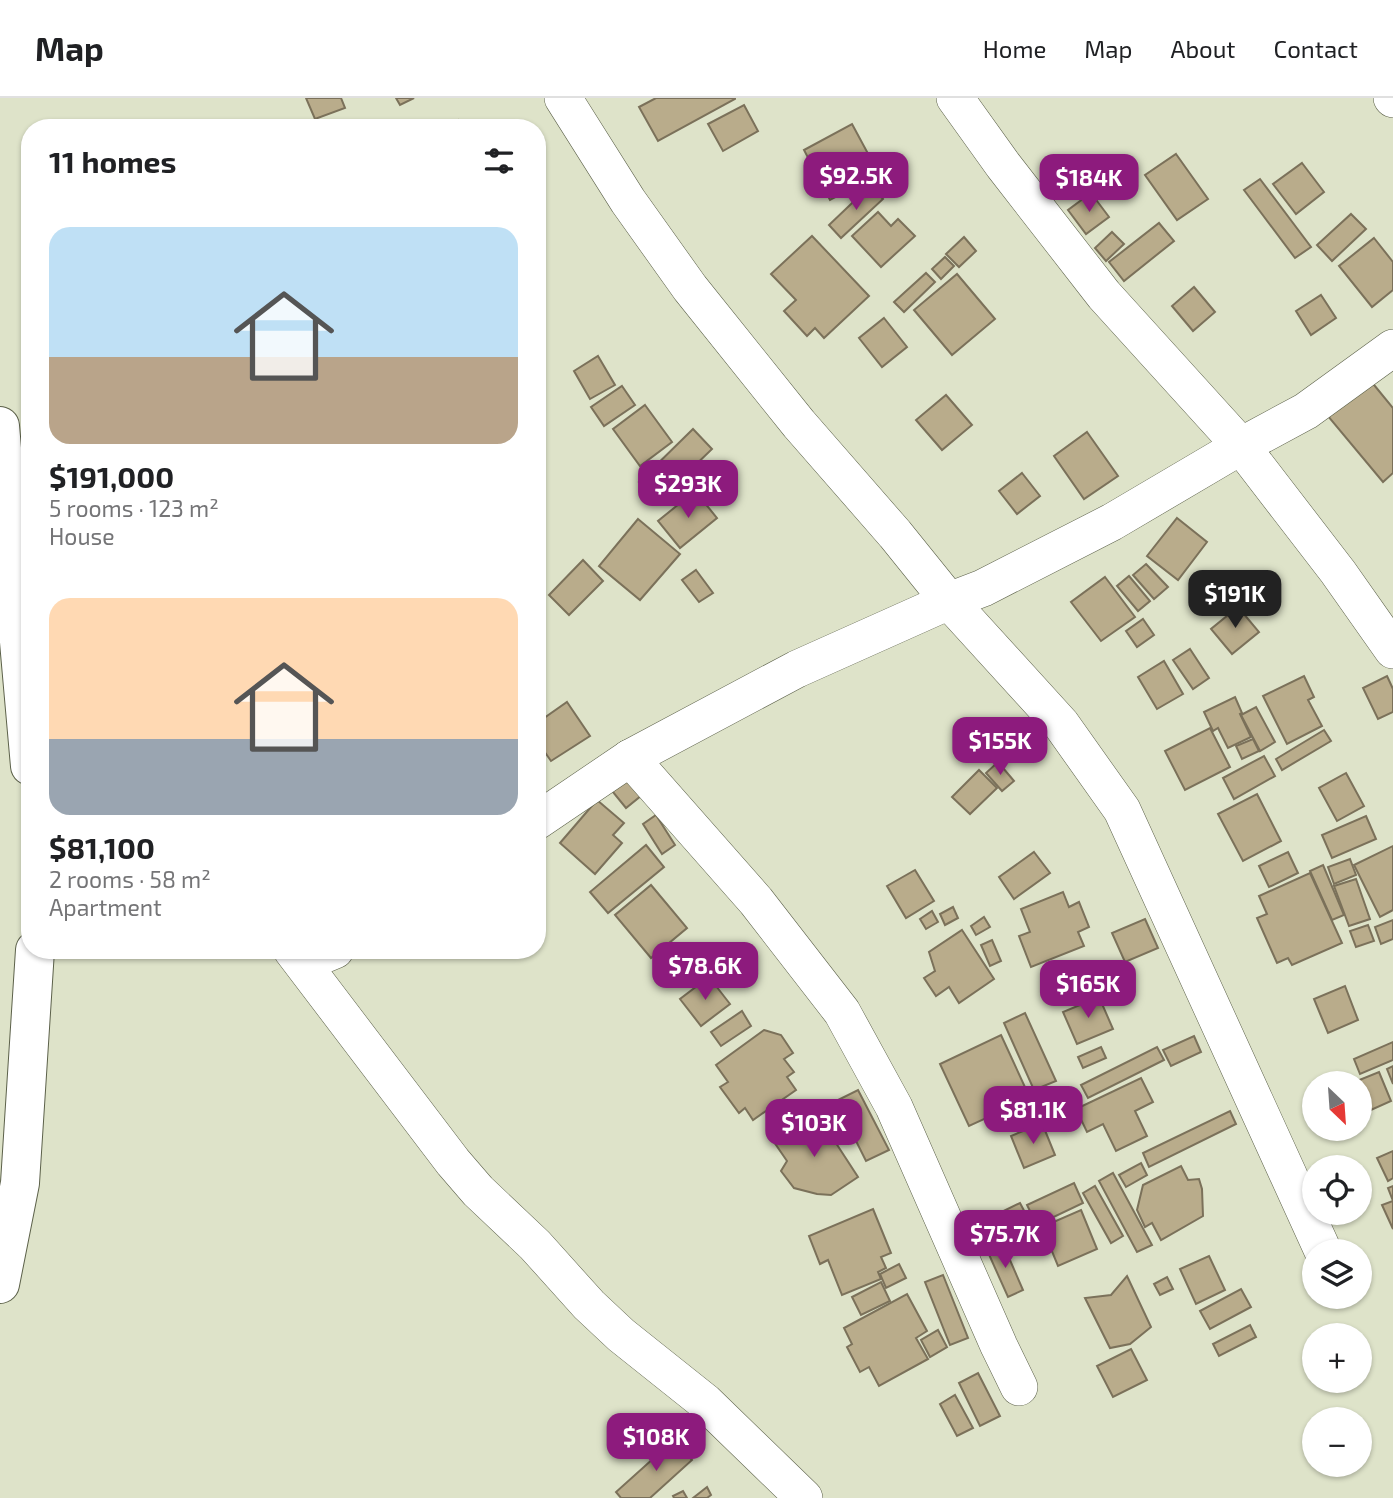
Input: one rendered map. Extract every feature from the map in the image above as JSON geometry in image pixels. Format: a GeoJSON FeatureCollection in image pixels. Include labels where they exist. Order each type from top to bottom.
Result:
{"type":"FeatureCollection","features":[{"type":"Feature","properties":{"kind":"highway"},"geometry":{"type":"LineString","coordinates":[[0,426],[21,664]]}},
{"type":"Feature","properties":{"kind":"highway"},"geometry":{"type":"LineString","coordinates":[[0,1284],[20,1183],[34,959]]}},
{"type":"Feature","properties":{"kind":"street"},"geometry":{"type":"LineString","coordinates":[[563,98],[628,201],[690,288],[799,424],[895,534],[948,601],[1061,724],[1122,810],[1318,1239]]}},
{"type":"Feature","properties":{"kind":"street"},"geometry":{"type":"LineString","coordinates":[[955,98],[1003,165],[1104,295],[1241,446],[1338,572],[1393,650]]}},
{"type":"Feature","properties":{"kind":"street"},"geometry":{"type":"LineString","coordinates":[[546,815],[630,758],[797,669],[983,588],[1112,522],[1306,411],[1393,348]]}},
{"type":"Feature","properties":{"kind":"street"},"geometry":{"type":"LineString","coordinates":[[630,758],[756,901],[842,1012],[894,1107],[1019,1387]]}},
{"type":"Feature","properties":{"kind":"street"},"geometry":{"type":"LineString","coordinates":[[299,959],[478,1191],[535,1245],[589,1305],[621,1335],[705,1402],[804,1498]]}},
{"type":"Feature","properties":{"kind":"building"},"geometry":{"type":"Polygon","coordinates":[[[306,98],[341,98],[345,108],[315,119],[306,98]]]}},
{"type":"Feature","properties":{"kind":"building"},"geometry":{"type":"Polygon","coordinates":[[[396,98],[414,98],[400,105],[396,98]]]}},
{"type":"Feature","properties":{"kind":"building"},"geometry":{"type":"Polygon","coordinates":[[[656,98],[735,99],[658,141],[639,107],[656,98]]]}},
{"type":"Feature","properties":{"kind":"building"},"geometry":{"type":"Polygon","coordinates":[[[744,105],[758,131],[723,151],[708,124],[744,105]]]}},
{"type":"Feature","properties":{"kind":"building"},"geometry":{"type":"Polygon","coordinates":[[[852,124],[879,174],[830,200],[804,150],[852,124]]]}},
{"type":"Feature","properties":{"kind":"building"},"geometry":{"type":"Polygon","coordinates":[[[1176,154],[1208,199],[1177,220],[1145,175],[1176,154]]]}},
{"type":"Feature","properties":{"kind":"building"},"geometry":{"type":"Polygon","coordinates":[[[1302,163],[1324,192],[1296,214],[1273,184],[1302,163]]]}},
{"type":"Feature","properties":{"kind":"building"},"geometry":{"type":"Polygon","coordinates":[[[1260,179],[1311,247],[1295,258],[1244,190],[1260,179]]]}},
{"type":"Feature","properties":{"kind":"building"},"geometry":{"type":"Polygon","coordinates":[[[871,185],[883,199],[841,238],[829,225],[871,185]]]}},
{"type":"Feature","properties":{"kind":"building"},"geometry":{"type":"Polygon","coordinates":[[[1091,193],[1109,217],[1086,234],[1068,210],[1091,193]]]}},
{"type":"Feature","properties":{"kind":"building"},"geometry":{"type":"Polygon","coordinates":[[[878,212],[891,226],[898,219],[915,236],[881,267],[852,236],[878,212]]]}},
{"type":"Feature","properties":{"kind":"building"},"geometry":{"type":"Polygon","coordinates":[[[1351,214],[1366,229],[1332,261],[1317,245],[1351,214]]]}},
{"type":"Feature","properties":{"kind":"building"},"geometry":{"type":"Polygon","coordinates":[[[1159,223],[1174,241],[1124,281],[1109,262],[1159,223]]]}},
{"type":"Feature","properties":{"kind":"building"},"geometry":{"type":"Polygon","coordinates":[[[1112,232],[1124,244],[1106,261],[1095,248],[1112,232]]]}},
{"type":"Feature","properties":{"kind":"building"},"geometry":{"type":"Polygon","coordinates":[[[812,236],[869,296],[824,338],[815,328],[807,336],[784,311],[796,300],[771,274],[812,236]]]}},
{"type":"Feature","properties":{"kind":"building"},"geometry":{"type":"Polygon","coordinates":[[[964,237],[976,251],[959,267],[946,254],[964,237]]]}},
{"type":"Feature","properties":{"kind":"building"},"geometry":{"type":"Polygon","coordinates":[[[1374,238],[1393,262],[1393,290],[1372,307],[1339,266],[1374,238]]]}},
{"type":"Feature","properties":{"kind":"building"},"geometry":{"type":"Polygon","coordinates":[[[945,257],[954,266],[941,279],[932,269],[945,257]]]}},
{"type":"Feature","properties":{"kind":"building"},"geometry":{"type":"Polygon","coordinates":[[[926,273],[935,282],[904,312],[894,302],[926,273]]]}},
{"type":"Feature","properties":{"kind":"building"},"geometry":{"type":"Polygon","coordinates":[[[957,274],[995,319],[952,355],[914,310],[957,274]]]}},
{"type":"Feature","properties":{"kind":"building"},"geometry":{"type":"Polygon","coordinates":[[[1194,287],[1215,312],[1193,331],[1172,306],[1194,287]]]}},
{"type":"Feature","properties":{"kind":"building"},"geometry":{"type":"Polygon","coordinates":[[[1321,295],[1336,318],[1311,335],[1296,311],[1321,295]]]}},
{"type":"Feature","properties":{"kind":"building"},"geometry":{"type":"Polygon","coordinates":[[[884,318],[907,347],[882,367],[859,338],[884,318]]]}},
{"type":"Feature","properties":{"kind":"building"},"geometry":{"type":"Polygon","coordinates":[[[598,356],[615,385],[590,399],[574,371],[598,356]]]}},
{"type":"Feature","properties":{"kind":"building"},"geometry":{"type":"Polygon","coordinates":[[[1370,380],[1393,408],[1393,473],[1383,482],[1327,415],[1370,380]]]}},
{"type":"Feature","properties":{"kind":"building"},"geometry":{"type":"Polygon","coordinates":[[[622,386],[635,405],[604,426],[591,407],[622,386]]]}},
{"type":"Feature","properties":{"kind":"building"},"geometry":{"type":"Polygon","coordinates":[[[946,395],[972,425],[942,450],[916,420],[946,395]]]}},
{"type":"Feature","properties":{"kind":"building"},"geometry":{"type":"Polygon","coordinates":[[[645,405],[672,442],[640,466],[613,429],[645,405]]]}},
{"type":"Feature","properties":{"kind":"building"},"geometry":{"type":"Polygon","coordinates":[[[693,429],[712,449],[658,501],[639,482],[693,429]]]}},
{"type":"Feature","properties":{"kind":"building"},"geometry":{"type":"Polygon","coordinates":[[[1087,432],[1118,476],[1084,499],[1054,456],[1087,432]]]}},
{"type":"Feature","properties":{"kind":"building"},"geometry":{"type":"Polygon","coordinates":[[[1022,473],[1040,496],[1017,514],[999,491],[1022,473]]]}},
{"type":"Feature","properties":{"kind":"building"},"geometry":{"type":"Polygon","coordinates":[[[695,491],[717,518],[680,548],[658,521],[695,491]]]}},
{"type":"Feature","properties":{"kind":"building"},"geometry":{"type":"Polygon","coordinates":[[[1177,518],[1207,542],[1178,580],[1147,556],[1177,518]]]}},
{"type":"Feature","properties":{"kind":"building"},"geometry":{"type":"Polygon","coordinates":[[[638,519],[680,554],[640,600],[599,566],[638,519]]]}},
{"type":"Feature","properties":{"kind":"building"},"geometry":{"type":"Polygon","coordinates":[[[583,560],[603,581],[569,615],[549,595],[583,560]]]}},
{"type":"Feature","properties":{"kind":"building"},"geometry":{"type":"Polygon","coordinates":[[[1146,564],[1168,587],[1154,599],[1133,575],[1146,564]]]}},
{"type":"Feature","properties":{"kind":"building"},"geometry":{"type":"Polygon","coordinates":[[[696,570],[713,593],[699,602],[682,580],[696,570]]]}},
{"type":"Feature","properties":{"kind":"building"},"geometry":{"type":"Polygon","coordinates":[[[1129,576],[1150,601],[1138,611],[1117,586],[1129,576]]]}},
{"type":"Feature","properties":{"kind":"building"},"geometry":{"type":"Polygon","coordinates":[[[1105,577],[1135,617],[1101,641],[1071,602],[1105,577]]]}},
{"type":"Feature","properties":{"kind":"building"},"geometry":{"type":"Polygon","coordinates":[[[1238,607],[1259,632],[1232,654],[1211,629],[1238,607]]]}},
{"type":"Feature","properties":{"kind":"building"},"geometry":{"type":"Polygon","coordinates":[[[1143,619],[1154,635],[1137,647],[1126,631],[1143,619]]]}},
{"type":"Feature","properties":{"kind":"building"},"geometry":{"type":"Polygon","coordinates":[[[1190,649],[1209,678],[1193,689],[1173,660],[1190,649]]]}},
{"type":"Feature","properties":{"kind":"building"},"geometry":{"type":"Polygon","coordinates":[[[1164,661],[1183,694],[1157,709],[1138,677],[1164,661]]]}},
{"type":"Feature","properties":{"kind":"building"},"geometry":{"type":"Polygon","coordinates":[[[1304,676],[1314,697],[1308,700],[1322,726],[1287,744],[1263,696],[1304,676]]]}},
{"type":"Feature","properties":{"kind":"building"},"geometry":{"type":"Polygon","coordinates":[[[1387,676],[1393,689],[1393,712],[1378,719],[1363,688],[1387,676]]]}},
{"type":"Feature","properties":{"kind":"building"},"geometry":{"type":"Polygon","coordinates":[[[1235,697],[1251,737],[1228,748],[1218,728],[1213,731],[1204,712],[1235,697]]]}},
{"type":"Feature","properties":{"kind":"building"},"geometry":{"type":"Polygon","coordinates":[[[567,702],[590,736],[551,761],[546,754],[546,717],[567,702]]]}},
{"type":"Feature","properties":{"kind":"building"},"geometry":{"type":"Polygon","coordinates":[[[1256,707],[1275,742],[1260,751],[1241,715],[1256,707]]]}},
{"type":"Feature","properties":{"kind":"building"},"geometry":{"type":"Polygon","coordinates":[[[1210,728],[1230,767],[1185,790],[1165,751],[1210,728]]]}},
{"type":"Feature","properties":{"kind":"building"},"geometry":{"type":"Polygon","coordinates":[[[1324,730],[1331,741],[1282,770],[1276,759],[1324,730]]]}},
{"type":"Feature","properties":{"kind":"building"},"geometry":{"type":"Polygon","coordinates":[[[1253,739],[1259,751],[1242,759],[1236,746],[1253,739]]]}},
{"type":"Feature","properties":{"kind":"building"},"geometry":{"type":"Polygon","coordinates":[[[1264,756],[1275,776],[1234,799],[1223,778],[1264,756]]]}},
{"type":"Feature","properties":{"kind":"building"},"geometry":{"type":"Polygon","coordinates":[[[998,762],[1014,781],[1002,791],[986,773],[998,762]]]}},
{"type":"Feature","properties":{"kind":"building"},"geometry":{"type":"Polygon","coordinates":[[[979,770],[997,788],[970,814],[952,797],[979,770]]]}},
{"type":"Feature","properties":{"kind":"building"},"geometry":{"type":"Polygon","coordinates":[[[624,773],[642,795],[626,808],[608,786],[624,773]]]}},
{"type":"Feature","properties":{"kind":"building"},"geometry":{"type":"Polygon","coordinates":[[[1346,773],[1364,806],[1337,821],[1319,788],[1346,773]]]}},
{"type":"Feature","properties":{"kind":"building"},"geometry":{"type":"Polygon","coordinates":[[[1257,794],[1281,841],[1243,861],[1218,814],[1257,794]]]}},
{"type":"Feature","properties":{"kind":"building"},"geometry":{"type":"Polygon","coordinates":[[[597,800],[624,823],[613,835],[622,843],[595,874],[560,843],[597,800]]]}},
{"type":"Feature","properties":{"kind":"building"},"geometry":{"type":"Polygon","coordinates":[[[656,815],[675,845],[662,854],[643,824],[656,815]]]}},
{"type":"Feature","properties":{"kind":"building"},"geometry":{"type":"Polygon","coordinates":[[[1366,816],[1376,839],[1332,858],[1322,835],[1366,816]]]}},
{"type":"Feature","properties":{"kind":"building"},"geometry":{"type":"Polygon","coordinates":[[[646,845],[664,867],[608,913],[590,892],[646,845]]]}},
{"type":"Feature","properties":{"kind":"building"},"geometry":{"type":"Polygon","coordinates":[[[1393,846],[1393,910],[1380,917],[1354,865],[1393,846]]]}},
{"type":"Feature","properties":{"kind":"building"},"geometry":{"type":"Polygon","coordinates":[[[1034,852],[1050,873],[1014,899],[999,877],[1034,852]]]}},
{"type":"Feature","properties":{"kind":"building"},"geometry":{"type":"Polygon","coordinates":[[[1288,852],[1298,873],[1269,887],[1259,866],[1288,852]]]}},
{"type":"Feature","properties":{"kind":"building"},"geometry":{"type":"Polygon","coordinates":[[[1350,859],[1356,875],[1334,884],[1328,867],[1350,859]]]}},
{"type":"Feature","properties":{"kind":"building"},"geometry":{"type":"Polygon","coordinates":[[[1323,865],[1344,915],[1332,920],[1310,871],[1323,865]]]}},
{"type":"Feature","properties":{"kind":"building"},"geometry":{"type":"Polygon","coordinates":[[[915,870],[934,901],[906,918],[887,886],[915,870]]]}},
{"type":"Feature","properties":{"kind":"building"},"geometry":{"type":"Polygon","coordinates":[[[1310,873],[1342,943],[1292,965],[1288,958],[1277,963],[1257,918],[1267,914],[1259,896],[1310,873]]]}},
{"type":"Feature","properties":{"kind":"building"},"geometry":{"type":"Polygon","coordinates":[[[1356,879],[1370,919],[1349,926],[1334,886],[1356,879]]]}},
{"type":"Feature","properties":{"kind":"building"},"geometry":{"type":"Polygon","coordinates":[[[651,885],[687,928],[651,958],[615,915],[651,885]]]}},
{"type":"Feature","properties":{"kind":"building"},"geometry":{"type":"Polygon","coordinates":[[[1063,892],[1069,907],[1079,902],[1089,927],[1078,932],[1084,946],[1031,967],[1019,936],[1030,932],[1021,909],[1063,892]]]}},
{"type":"Feature","properties":{"kind":"building"},"geometry":{"type":"Polygon","coordinates":[[[953,907],[958,918],[945,925],[940,914],[953,907]]]}},
{"type":"Feature","properties":{"kind":"building"},"geometry":{"type":"Polygon","coordinates":[[[932,911],[938,922],[926,929],[920,919],[932,911]]]}},
{"type":"Feature","properties":{"kind":"building"},"geometry":{"type":"Polygon","coordinates":[[[984,917],[990,927],[976,935],[971,926],[984,917]]]}},
{"type":"Feature","properties":{"kind":"building"},"geometry":{"type":"Polygon","coordinates":[[[1145,919],[1158,948],[1125,962],[1112,933],[1145,919]]]}},
{"type":"Feature","properties":{"kind":"building"},"geometry":{"type":"Polygon","coordinates":[[[1393,920],[1393,939],[1381,944],[1375,927],[1393,920]]]}},
{"type":"Feature","properties":{"kind":"building"},"geometry":{"type":"Polygon","coordinates":[[[1368,925],[1374,941],[1356,947],[1350,931],[1368,925]]]}},
{"type":"Feature","properties":{"kind":"building"},"geometry":{"type":"Polygon","coordinates":[[[962,930],[994,979],[959,1003],[949,987],[936,996],[924,978],[935,971],[929,952],[962,930]]]}},
{"type":"Feature","properties":{"kind":"building"},"geometry":{"type":"Polygon","coordinates":[[[992,940],[1001,961],[990,966],[981,945],[992,940]]]}},
{"type":"Feature","properties":{"kind":"building"},"geometry":{"type":"Polygon","coordinates":[[[709,977],[730,1004],[701,1026],[680,999],[709,977]]]}},
{"type":"Feature","properties":{"kind":"building"},"geometry":{"type":"Polygon","coordinates":[[[1345,986],[1358,1020],[1328,1033],[1314,999],[1345,986]]]}},
{"type":"Feature","properties":{"kind":"building"},"geometry":{"type":"Polygon","coordinates":[[[1099,997],[1113,1029],[1077,1044],[1063,1012],[1099,997]]]}},
{"type":"Feature","properties":{"kind":"building"},"geometry":{"type":"Polygon","coordinates":[[[742,1011],[751,1026],[721,1046],[711,1032],[742,1011]]]}},
{"type":"Feature","properties":{"kind":"building"},"geometry":{"type":"Polygon","coordinates":[[[1025,1013],[1056,1081],[1034,1090],[1004,1023],[1025,1013]]]}},
{"type":"Feature","properties":{"kind":"building"},"geometry":{"type":"Polygon","coordinates":[[[764,1030],[781,1035],[793,1053],[784,1059],[794,1072],[787,1077],[796,1090],[753,1120],[745,1108],[739,1113],[720,1087],[728,1082],[716,1065],[764,1030]]]}},
{"type":"Feature","properties":{"kind":"building"},"geometry":{"type":"Polygon","coordinates":[[[1001,1035],[1030,1098],[969,1126],[940,1064],[1001,1035]]]}},
{"type":"Feature","properties":{"kind":"building"},"geometry":{"type":"Polygon","coordinates":[[[1194,1036],[1201,1052],[1171,1066],[1163,1050],[1194,1036]]]}},
{"type":"Feature","properties":{"kind":"building"},"geometry":{"type":"Polygon","coordinates":[[[1393,1042],[1393,1060],[1367,1071],[1359,1071],[1354,1059],[1393,1042]]]}},
{"type":"Feature","properties":{"kind":"building"},"geometry":{"type":"Polygon","coordinates":[[[1101,1047],[1106,1058],[1083,1068],[1078,1057],[1101,1047]]]}},
{"type":"Feature","properties":{"kind":"building"},"geometry":{"type":"Polygon","coordinates":[[[1157,1047],[1164,1060],[1088,1098],[1081,1085],[1157,1047]]]}},
{"type":"Feature","properties":{"kind":"building"},"geometry":{"type":"Polygon","coordinates":[[[1393,1066],[1393,1084],[1387,1069],[1393,1066]]]}},
{"type":"Feature","properties":{"kind":"building"},"geometry":{"type":"Polygon","coordinates":[[[1379,1072],[1391,1101],[1372,1110],[1372,1075],[1379,1072]]]}},
{"type":"Feature","properties":{"kind":"building"},"geometry":{"type":"Polygon","coordinates":[[[1141,1078],[1153,1102],[1135,1111],[1147,1136],[1116,1151],[1103,1124],[1087,1132],[1076,1109],[1141,1078]]]}},
{"type":"Feature","properties":{"kind":"building"},"geometry":{"type":"Polygon","coordinates":[[[858,1090],[889,1150],[866,1161],[836,1101],[858,1090]]]}},
{"type":"Feature","properties":{"kind":"building"},"geometry":{"type":"Polygon","coordinates":[[[1230,1111],[1236,1124],[1149,1167],[1143,1153],[1230,1111]]]}},
{"type":"Feature","properties":{"kind":"building"},"geometry":{"type":"Polygon","coordinates":[[[817,1114],[858,1177],[831,1195],[794,1188],[781,1171],[787,1161],[774,1142],[817,1114]]]}},
{"type":"Feature","properties":{"kind":"building"},"geometry":{"type":"Polygon","coordinates":[[[1042,1123],[1055,1155],[1024,1168],[1011,1136],[1042,1123]]]}},
{"type":"Feature","properties":{"kind":"building"},"geometry":{"type":"Polygon","coordinates":[[[1393,1151],[1393,1178],[1388,1181],[1377,1158],[1393,1151]]]}},
{"type":"Feature","properties":{"kind":"building"},"geometry":{"type":"Polygon","coordinates":[[[1141,1163],[1147,1175],[1126,1187],[1119,1175],[1141,1163]]]}},
{"type":"Feature","properties":{"kind":"building"},"geometry":{"type":"Polygon","coordinates":[[[1181,1166],[1188,1180],[1199,1179],[1203,1216],[1161,1240],[1152,1223],[1145,1227],[1137,1210],[1143,1185],[1181,1166]]]}},
{"type":"Feature","properties":{"kind":"building"},"geometry":{"type":"Polygon","coordinates":[[[1113,1173],[1152,1245],[1137,1252],[1099,1181],[1113,1173]]]}},
{"type":"Feature","properties":{"kind":"building"},"geometry":{"type":"Polygon","coordinates":[[[1074,1183],[1083,1203],[1037,1225],[1027,1205],[1074,1183]]]}},
{"type":"Feature","properties":{"kind":"building"},"geometry":{"type":"Polygon","coordinates":[[[1095,1186],[1123,1236],[1111,1243],[1083,1193],[1095,1186]]]}},
{"type":"Feature","properties":{"kind":"building"},"geometry":{"type":"Polygon","coordinates":[[[1393,1186],[1393,1201],[1388,1188],[1393,1186]]]}},
{"type":"Feature","properties":{"kind":"building"},"geometry":{"type":"Polygon","coordinates":[[[1393,1201],[1393,1229],[1382,1205],[1393,1201]]]}},
{"type":"Feature","properties":{"kind":"building"},"geometry":{"type":"Polygon","coordinates":[[[1020,1203],[1030,1222],[985,1244],[975,1225],[1020,1203]]]}},
{"type":"Feature","properties":{"kind":"building"},"geometry":{"type":"Polygon","coordinates":[[[873,1209],[891,1253],[881,1257],[886,1268],[878,1272],[881,1279],[842,1295],[828,1260],[820,1264],[809,1236],[873,1209]]]}},
{"type":"Feature","properties":{"kind":"building"},"geometry":{"type":"Polygon","coordinates":[[[1081,1210],[1097,1249],[1058,1266],[1042,1227],[1081,1210]]]}},
{"type":"Feature","properties":{"kind":"building"},"geometry":{"type":"Polygon","coordinates":[[[1003,1244],[1023,1290],[1008,1297],[987,1250],[1003,1244]]]}},
{"type":"Feature","properties":{"kind":"building"},"geometry":{"type":"Polygon","coordinates":[[[1209,1256],[1225,1290],[1196,1304],[1180,1269],[1209,1256]]]}},
{"type":"Feature","properties":{"kind":"building"},"geometry":{"type":"Polygon","coordinates":[[[899,1264],[906,1278],[886,1288],[880,1274],[899,1264]]]}},
{"type":"Feature","properties":{"kind":"building"},"geometry":{"type":"Polygon","coordinates":[[[943,1275],[968,1338],[950,1345],[925,1282],[943,1275]]]}},
{"type":"Feature","properties":{"kind":"building"},"geometry":{"type":"Polygon","coordinates":[[[1127,1276],[1151,1327],[1130,1344],[1110,1348],[1085,1298],[1111,1295],[1127,1276]]]}},
{"type":"Feature","properties":{"kind":"building"},"geometry":{"type":"Polygon","coordinates":[[[1167,1277],[1173,1289],[1160,1295],[1154,1284],[1167,1277]]]}},
{"type":"Feature","properties":{"kind":"building"},"geometry":{"type":"Polygon","coordinates":[[[881,1282],[890,1301],[861,1315],[852,1297],[881,1282]]]}},
{"type":"Feature","properties":{"kind":"building"},"geometry":{"type":"Polygon","coordinates":[[[1241,1289],[1251,1307],[1210,1329],[1200,1311],[1241,1289]]]}},
{"type":"Feature","properties":{"kind":"building"},"geometry":{"type":"Polygon","coordinates":[[[907,1294],[927,1331],[916,1338],[928,1359],[879,1386],[869,1367],[860,1372],[847,1347],[852,1344],[844,1328],[907,1294]]]}},
{"type":"Feature","properties":{"kind":"building"},"geometry":{"type":"Polygon","coordinates":[[[1250,1325],[1256,1337],[1219,1356],[1213,1344],[1250,1325]]]}},
{"type":"Feature","properties":{"kind":"building"},"geometry":{"type":"Polygon","coordinates":[[[938,1330],[947,1347],[930,1357],[921,1340],[938,1330]]]}},
{"type":"Feature","properties":{"kind":"building"},"geometry":{"type":"Polygon","coordinates":[[[1131,1349],[1147,1380],[1113,1397],[1097,1366],[1131,1349]]]}},
{"type":"Feature","properties":{"kind":"building"},"geometry":{"type":"Polygon","coordinates":[[[978,1373],[1000,1416],[980,1426],[959,1383],[978,1373]]]}},
{"type":"Feature","properties":{"kind":"building"},"geometry":{"type":"Polygon","coordinates":[[[955,1395],[973,1428],[957,1436],[940,1404],[955,1395]]]}},
{"type":"Feature","properties":{"kind":"building"},"geometry":{"type":"Polygon","coordinates":[[[674,1440],[692,1460],[650,1498],[621,1498],[616,1492],[674,1440]]]}},
{"type":"Feature","properties":{"kind":"building"},"geometry":{"type":"Polygon","coordinates":[[[707,1487],[711,1495],[707,1498],[693,1498],[707,1487]]]}},
{"type":"Feature","properties":{"kind":"building"},"geometry":{"type":"Polygon","coordinates":[[[683,1491],[687,1498],[674,1498],[673,1496],[683,1491]]]}}]}
